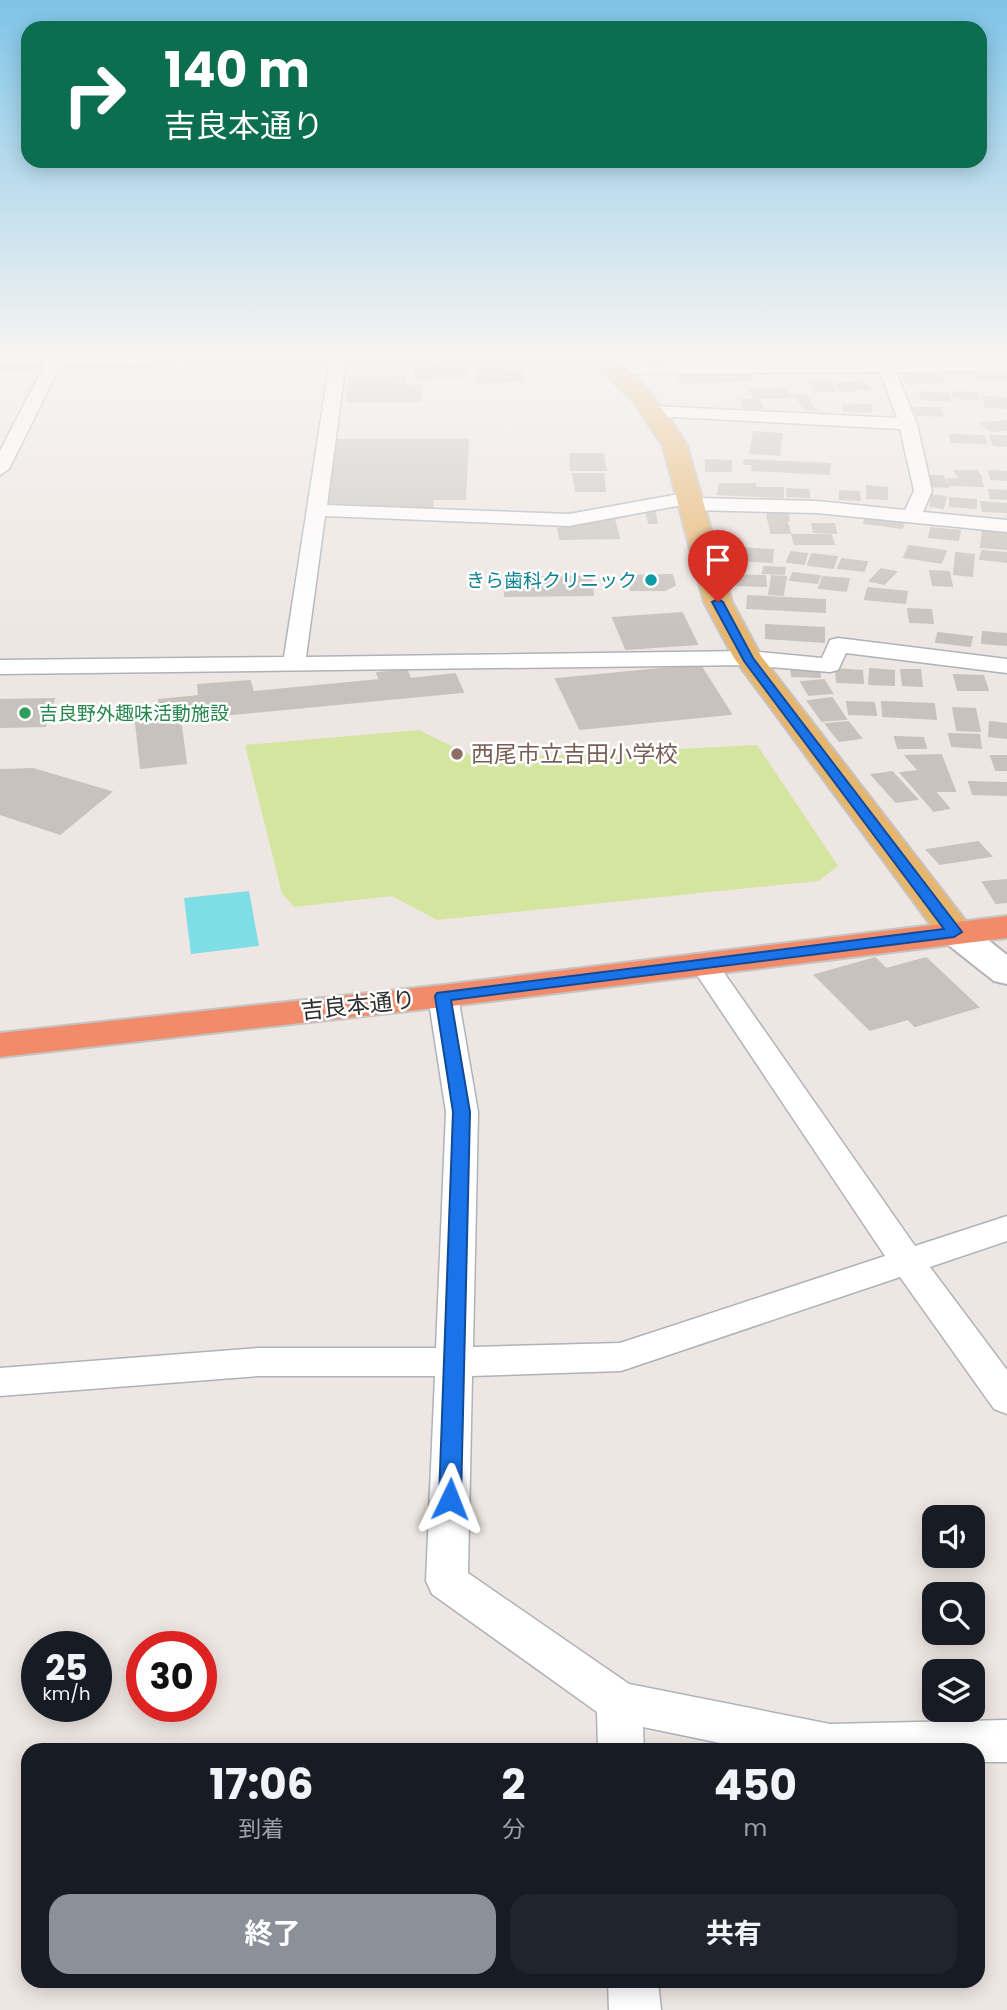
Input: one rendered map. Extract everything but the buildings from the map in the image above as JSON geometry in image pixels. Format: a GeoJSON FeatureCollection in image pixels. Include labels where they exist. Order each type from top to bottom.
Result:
{"type":"FeatureCollection","features":[{"type":"Feature","properties":{"kind":"highway","name":"吉良本通り"},"geometry":{"type":"LineString","coordinates":[[0,1045],[443,996],[1007,927]]}},
{"type":"Feature","properties":{"kind":"main road"},"geometry":{"type":"LineString","coordinates":[[676,448],[718,602],[748,658],[954,932]]}},
{"type":"Feature","properties":{"kind":"street"},"geometry":{"type":"LineString","coordinates":[[0,469],[11,448]]}},
{"type":"Feature","properties":{"kind":"street"},"geometry":{"type":"LineString","coordinates":[[294,663],[325,448]]}},
{"type":"Feature","properties":{"kind":"street"},"geometry":{"type":"LineString","coordinates":[[911,517],[923,491],[913,448]]}},
{"type":"Feature","properties":{"kind":"street"},"geometry":{"type":"LineString","coordinates":[[316,510],[569,520],[691,501],[817,507],[1007,526]]}},
{"type":"Feature","properties":{"kind":"street"},"geometry":{"type":"LineString","coordinates":[[0,667],[748,658],[830,665],[838,645],[1007,666]]}},
{"type":"Feature","properties":{"kind":"street"},"geometry":{"type":"LineString","coordinates":[[954,932],[1007,973]]}},
{"type":"Feature","properties":{"kind":"street"},"geometry":{"type":"LineString","coordinates":[[703,963],[907,1261],[1007,1399]]}},
{"type":"Feature","properties":{"kind":"street"},"geometry":{"type":"LineString","coordinates":[[443,996],[461,1112],[447,1581],[619,1702],[820,1743]]}},
{"type":"Feature","properties":{"kind":"street"},"geometry":{"type":"LineString","coordinates":[[0,1382],[258,1362],[454,1362],[621,1357],[1007,1228]]}},
{"type":"Feature","properties":{"kind":"street"},"geometry":{"type":"LineString","coordinates":[[619,1702],[621,1743]]}},
{"type":"Feature","properties":{"kind":"street"},"geometry":{"type":"LineString","coordinates":[[918,1743],[1007,1741]]}},
{"type":"Feature","properties":{"kind":"street"},"geometry":{"type":"LineString","coordinates":[[633,1988],[635,2010]]}},
{"type":"Feature","properties":{"kind":"green space"},"geometry":{"type":"Polygon","coordinates":[[[419,730],[478,759],[757,745],[838,866],[818,881],[437,920],[392,896],[294,907],[282,893],[245,745],[419,730]]]}},
{"type":"Feature","properties":{"kind":"water"},"geometry":{"type":"Polygon","coordinates":[[[249,891],[259,946],[191,954],[184,898],[249,891]]]}},
{"type":"Feature","properties":{"kind":"place","name":"きら歯科クリニック"},"geometry":{"type":"Point","coordinates":[651,580]}},
{"type":"Feature","properties":{"kind":"place","name":"吉良野外趣味活動施設"},"geometry":{"type":"Point","coordinates":[25,713]}},
{"type":"Feature","properties":{"kind":"place","name":"西尾市立吉田小学校"},"geometry":{"type":"Point","coordinates":[457,754]}},
{"type":"Feature","properties":{"kind":"route"},"geometry":{"type":"LineString","coordinates":[[450,1499],[461,1112],[443,996],[954,932],[816,752],[748,658],[718,602]]}}]}
